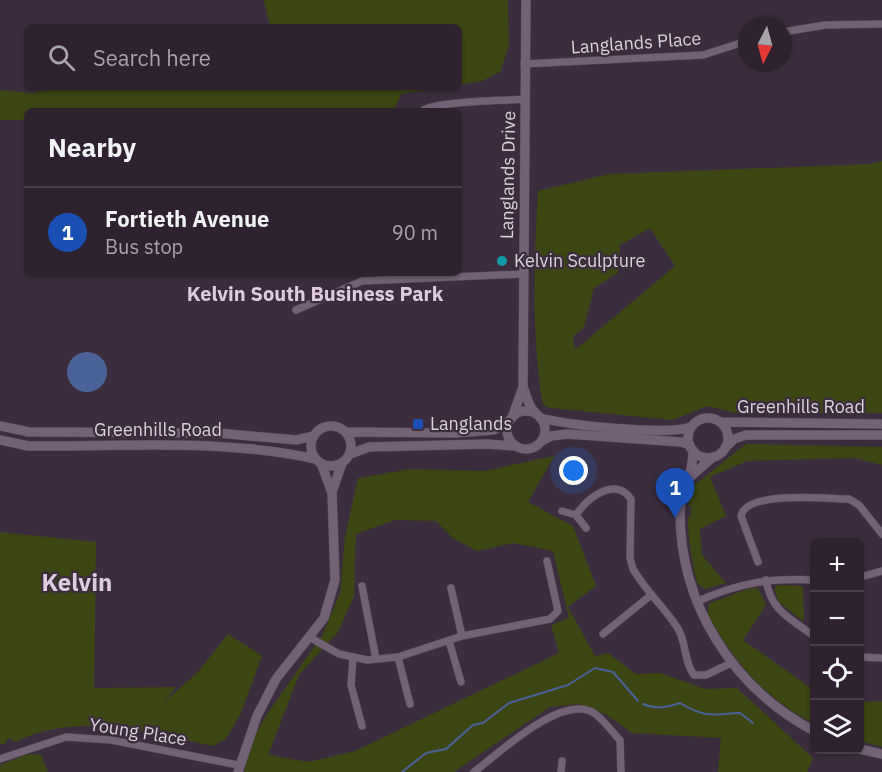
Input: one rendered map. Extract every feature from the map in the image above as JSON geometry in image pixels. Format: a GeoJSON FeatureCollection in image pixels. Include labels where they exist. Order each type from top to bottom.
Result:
{"type":"FeatureCollection","features":[{"type":"Feature","properties":{"kind":"street","name":"Langlands Drive"},"geometry":{"type":"LineString","coordinates":[[526,0],[523,387],[530,406],[538,416]]}},
{"type":"Feature","properties":{"kind":"street"},"geometry":{"type":"LineString","coordinates":[[792,30],[825,25],[882,24]]}},
{"type":"Feature","properties":{"kind":"street","name":"Langlands Place"},"geometry":{"type":"LineString","coordinates":[[524,63],[703,55],[738,44]]}},
{"type":"Feature","properties":{"kind":"street"},"geometry":{"type":"LineString","coordinates":[[426,108],[525,99]]}},
{"type":"Feature","properties":{"kind":"street"},"geometry":{"type":"LineString","coordinates":[[296,310],[362,281],[523,274]]}},
{"type":"Feature","properties":{"kind":"street","name":"Langlands Drive"},"geometry":{"type":"LineString","coordinates":[[510,419],[523,387]]}},
{"type":"Feature","properties":{"kind":"street"},"geometry":{"type":"LineString","coordinates":[[346,432],[455,433],[494,430],[525,411],[566,423],[672,431],[691,427],[708,418],[720,422],[727,431],[725,448],[689,478]]}},
{"type":"Feature","properties":{"kind":"street"},"geometry":{"type":"LineString","coordinates":[[538,416],[545,429],[542,441]]}},
{"type":"Feature","properties":{"kind":"street"},"geometry":{"type":"LineString","coordinates":[[510,419],[507,435],[514,446]]}},
{"type":"Feature","properties":{"kind":"street","name":"Greenhills Road"},"geometry":{"type":"LineString","coordinates":[[720,422],[882,424]]}},
{"type":"Feature","properties":{"kind":"street","name":"Greenhills Road"},"geometry":{"type":"LineString","coordinates":[[0,426],[29,432],[218,433],[296,441],[314,436]]}},
{"type":"Feature","properties":{"kind":"street"},"geometry":{"type":"LineString","coordinates":[[238,769],[257,716],[276,680],[311,638],[324,618],[335,580],[332,493],[311,448],[314,436],[326,426],[337,426],[346,432],[351,442],[350,454]]}},
{"type":"Feature","properties":{"kind":"street"},"geometry":{"type":"LineString","coordinates":[[691,427],[693,466],[682,495],[680,516],[686,573],[696,602],[715,640],[742,678],[769,701],[810,728]]}},
{"type":"Feature","properties":{"kind":"street"},"geometry":{"type":"LineString","coordinates":[[332,493],[342,463],[350,454],[369,447],[487,444],[532,448],[551,436],[567,434],[681,442],[702,457],[713,457]]}},
{"type":"Feature","properties":{"kind":"street","name":"Greenhills Road"},"geometry":{"type":"LineString","coordinates":[[725,448],[734,440],[746,435],[882,435]]}},
{"type":"Feature","properties":{"kind":"street","name":"Greenhills Road"},"geometry":{"type":"LineString","coordinates":[[0,440],[28,446],[220,446],[281,452],[319,461]]}},
{"type":"Feature","properties":{"kind":"street"},"geometry":{"type":"LineString","coordinates":[[319,461],[332,466],[342,463]]}},
{"type":"Feature","properties":{"kind":"street"},"geometry":{"type":"LineString","coordinates":[[576,515],[589,498],[602,492],[617,490],[628,495],[630,499],[630,558],[633,569],[678,627],[685,642],[687,665],[694,675],[706,675],[731,663]]}},
{"type":"Feature","properties":{"kind":"street"},"geometry":{"type":"LineString","coordinates":[[758,562],[741,516],[745,507],[759,500],[849,499],[859,505],[882,534]]}},
{"type":"Feature","properties":{"kind":"street"},"geometry":{"type":"LineString","coordinates":[[562,511],[576,515],[586,528]]}},
{"type":"Feature","properties":{"kind":"street"},"geometry":{"type":"LineString","coordinates":[[311,638],[339,654],[353,658],[376,659],[398,657],[462,636],[550,620],[558,611],[547,561]]}},
{"type":"Feature","properties":{"kind":"street"},"geometry":{"type":"LineString","coordinates":[[864,576],[882,571]]}},
{"type":"Feature","properties":{"kind":"street"},"geometry":{"type":"LineString","coordinates":[[696,602],[727,588],[766,580],[810,580]]}},
{"type":"Feature","properties":{"kind":"street"},"geometry":{"type":"LineString","coordinates":[[766,580],[768,595],[775,606],[810,633]]}},
{"type":"Feature","properties":{"kind":"street"},"geometry":{"type":"LineString","coordinates":[[362,586],[376,659]]}},
{"type":"Feature","properties":{"kind":"street"},"geometry":{"type":"LineString","coordinates":[[452,588],[462,636]]}},
{"type":"Feature","properties":{"kind":"street"},"geometry":{"type":"LineString","coordinates":[[603,634],[651,595]]}},
{"type":"Feature","properties":{"kind":"street"},"geometry":{"type":"LineString","coordinates":[[449,641],[461,682]]}},
{"type":"Feature","properties":{"kind":"street"},"geometry":{"type":"LineString","coordinates":[[398,657],[410,704]]}},
{"type":"Feature","properties":{"kind":"street"},"geometry":{"type":"LineString","coordinates":[[864,657],[882,657]]}},
{"type":"Feature","properties":{"kind":"street"},"geometry":{"type":"LineString","coordinates":[[353,658],[350,674],[351,685],[362,726]]}},
{"type":"Feature","properties":{"kind":"street"},"geometry":{"type":"LineString","coordinates":[[474,772],[550,715],[570,710],[593,712],[620,740],[621,772]]}},
{"type":"Feature","properties":{"kind":"street","name":"Young Place"},"geometry":{"type":"LineString","coordinates":[[0,759],[66,737],[111,740],[238,769]]}},
{"type":"Feature","properties":{"kind":"street"},"geometry":{"type":"LineString","coordinates":[[864,750],[882,754]]}},
{"type":"Feature","properties":{"kind":"street"},"geometry":{"type":"LineString","coordinates":[[561,772],[562,761]]}},
{"type":"Feature","properties":{"kind":"green space"},"geometry":{"type":"Polygon","coordinates":[[[264,0],[508,0],[509,46],[500,72],[482,81],[462,84],[462,24],[269,24],[264,0]]]}},
{"type":"Feature","properties":{"kind":"green space"},"geometry":{"type":"Polygon","coordinates":[[[0,90],[32,93],[48,90],[426,90],[401,94],[395,108],[24,108],[24,120],[0,120],[0,90]]]}},
{"type":"Feature","properties":{"kind":"green space"},"geometry":{"type":"Polygon","coordinates":[[[882,161],[882,413],[735,413],[708,406],[672,420],[550,408],[543,405],[535,325],[538,191],[609,174],[870,164],[882,161]],[[650,228],[620,245],[618,273],[594,288],[584,328],[573,336],[575,350],[675,266],[650,228]]]}},
{"type":"Feature","properties":{"kind":"green space"},"geometry":{"type":"Polygon","coordinates":[[[746,444],[882,447],[882,465],[855,458],[747,461],[710,477],[726,516],[700,529],[702,555],[726,583],[705,589],[697,583],[690,542],[688,517],[691,516],[691,506],[688,506],[693,486],[746,444]]]}},
{"type":"Feature","properties":{"kind":"green space"},"geometry":{"type":"Polygon","coordinates":[[[554,456],[528,502],[573,526],[596,586],[568,607],[595,656],[608,653],[636,674],[660,673],[705,689],[737,688],[813,758],[807,772],[718,772],[721,738],[632,733],[607,715],[578,704],[550,707],[454,772],[244,772],[250,746],[265,717],[322,636],[340,593],[345,537],[358,478],[410,469],[484,471],[554,456]],[[395,520],[356,534],[354,596],[338,632],[299,675],[268,755],[309,762],[355,751],[559,653],[551,625],[569,618],[553,551],[513,543],[477,551],[454,539],[436,521],[395,520]]]}},
{"type":"Feature","properties":{"kind":"green space"},"geometry":{"type":"Polygon","coordinates":[[[0,532],[96,542],[94,688],[176,687],[163,703],[198,672],[228,634],[262,656],[241,713],[226,739],[213,746],[138,730],[88,726],[39,733],[15,742],[9,738],[4,744],[0,744],[0,532]]]}},
{"type":"Feature","properties":{"kind":"green space"},"geometry":{"type":"Polygon","coordinates":[[[778,585],[803,586],[804,622],[779,602],[774,589],[778,585]]]}},
{"type":"Feature","properties":{"kind":"green space"},"geometry":{"type":"Polygon","coordinates":[[[750,588],[758,588],[766,605],[743,640],[810,687],[810,722],[772,696],[738,661],[710,618],[708,607],[710,603],[750,588]]]}},
{"type":"Feature","properties":{"kind":"green space"},"geometry":{"type":"Polygon","coordinates":[[[882,701],[882,747],[864,742],[864,702],[882,701]]]}},
{"type":"Feature","properties":{"kind":"green space"},"geometry":{"type":"Polygon","coordinates":[[[28,754],[41,755],[48,772],[0,772],[0,765],[28,754]]]}},
{"type":"Feature","properties":{"kind":"water"},"geometry":{"type":"Polygon","coordinates":[[[87,352],[101,358],[107,372],[101,386],[87,392],[73,386],[67,372],[73,358],[87,352]]]}},
{"type":"Feature","properties":{"kind":"waterway"},"geometry":{"type":"LineString","coordinates":[[402,772],[426,753],[446,749],[473,725],[483,723],[509,703],[568,685],[595,668],[613,672],[638,701]]}},
{"type":"Feature","properties":{"kind":"waterway"},"geometry":{"type":"LineString","coordinates":[[643,704],[666,707],[680,703],[703,713],[740,713],[753,723]]}},
{"type":"Feature","properties":{"kind":"place","name":"Kelvin Sculpture"},"geometry":{"type":"Point","coordinates":[502,261]}},
{"type":"Feature","properties":{"kind":"place","name":"Langlands"},"geometry":{"type":"Point","coordinates":[418,424]}},
{"type":"Feature","properties":{"kind":"place","name":"Fortieth Avenue"},"geometry":{"type":"Point","coordinates":[675,518]}},
{"type":"Feature","properties":{"kind":"district","name":"Kelvin South Business Park"},"geometry":{"type":"Point","coordinates":[315,294]}},
{"type":"Feature","properties":{"kind":"district","name":"Kelvin"},"geometry":{"type":"Point","coordinates":[77,583]}}]}
